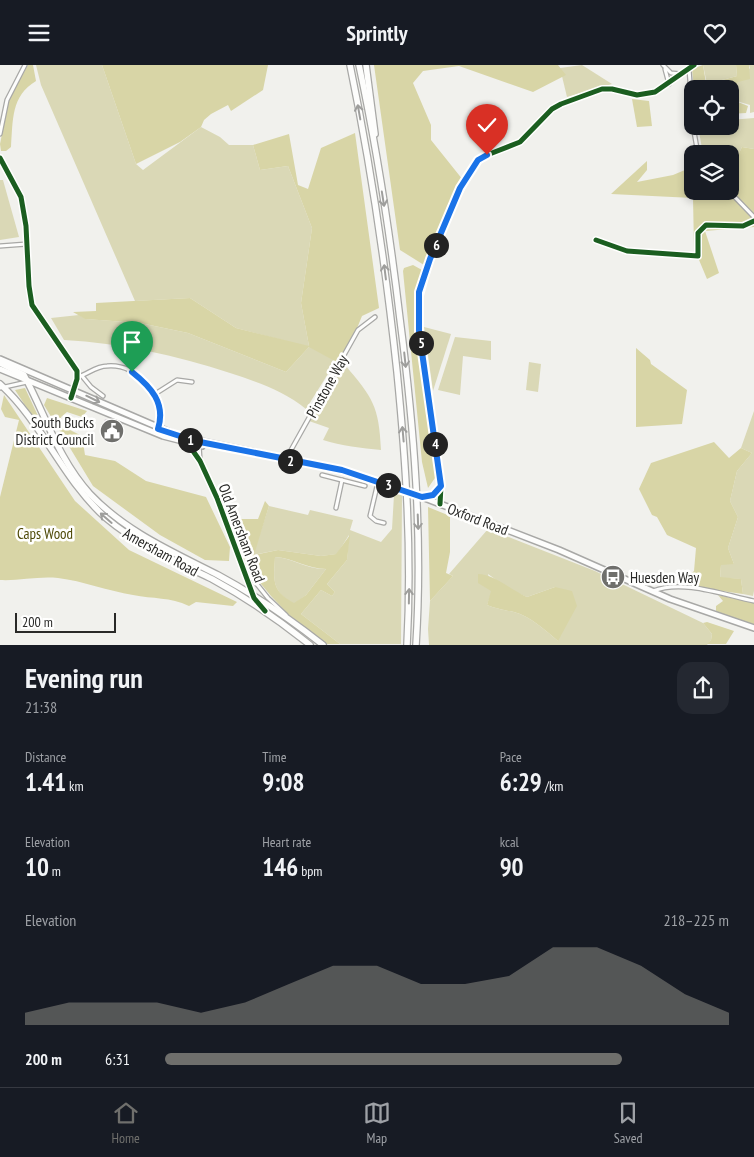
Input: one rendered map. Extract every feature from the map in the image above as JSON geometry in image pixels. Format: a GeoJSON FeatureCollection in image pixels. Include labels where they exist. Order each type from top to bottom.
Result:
{"type":"FeatureCollection","features":[{"type":"Feature","properties":{"kind":"highway"},"geometry":{"type":"LineString","coordinates":[[350,65],[381,246],[398,390],[409,521],[407,645]]}},
{"type":"Feature","properties":{"kind":"highway"},"geometry":{"type":"LineString","coordinates":[[360,65],[376,151],[394,267],[412,433],[418,545],[416,645]]}},
{"type":"Feature","properties":{"kind":"highway"},"geometry":{"type":"LineString","coordinates":[[366,65],[375,126],[376,151]]}},
{"type":"Feature","properties":{"kind":"highway"},"geometry":{"type":"LineString","coordinates":[[0,363],[22,374],[27,381],[55,445],[71,470],[102,505],[149,541],[253,595],[293,621],[323,645]]}},
{"type":"Feature","properties":{"kind":"highway","name":"Amersham Road"},"geometry":{"type":"LineString","coordinates":[[1,387],[22,408],[89,503],[108,520],[130,537],[247,599],[310,645]]}},
{"type":"Feature","properties":{"kind":"main road","name":"Oxford Road"},"geometry":{"type":"LineString","coordinates":[[0,359],[74,390],[158,431],[196,445],[350,472],[378,481],[559,550],[719,618],[754,628]]}},
{"type":"Feature","properties":{"kind":"main road"},"geometry":{"type":"LineString","coordinates":[[0,369],[125,421],[158,431],[181,442],[196,445]]}},
{"type":"Feature","properties":{"kind":"main road"},"geometry":{"type":"LineString","coordinates":[[125,414],[125,421]]}},
{"type":"Feature","properties":{"kind":"street"},"geometry":{"type":"LineString","coordinates":[[0,134],[7,100],[25,65]]}},
{"type":"Feature","properties":{"kind":"street"},"geometry":{"type":"LineString","coordinates":[[440,504],[441,486],[419,331],[418,303],[430,259],[460,188],[478,160],[496,151],[515,146],[552,109],[561,104],[602,89],[647,94],[669,84],[694,65]]}},
{"type":"Feature","properties":{"kind":"street"},"geometry":{"type":"LineString","coordinates":[[664,67],[671,73],[681,74]]}},
{"type":"Feature","properties":{"kind":"street"},"geometry":{"type":"LineString","coordinates":[[664,67],[669,84]]}},
{"type":"Feature","properties":{"kind":"street"},"geometry":{"type":"LineString","coordinates":[[689,69],[690,80]]}},
{"type":"Feature","properties":{"kind":"street"},"geometry":{"type":"LineString","coordinates":[[0,158],[21,197],[27,244],[28,286],[32,305],[74,365],[80,377],[103,396]]}},
{"type":"Feature","properties":{"kind":"street"},"geometry":{"type":"LineString","coordinates":[[737,200],[754,217]]}},
{"type":"Feature","properties":{"kind":"street"},"geometry":{"type":"LineString","coordinates":[[596,240],[626,251],[698,256],[698,233],[706,225],[743,226],[754,221]]}},
{"type":"Feature","properties":{"kind":"street"},"geometry":{"type":"LineString","coordinates":[[0,246],[27,244]]}},
{"type":"Feature","properties":{"kind":"street","name":"Pinstone Way"},"geometry":{"type":"LineString","coordinates":[[285,460],[358,330],[375,317]]}},
{"type":"Feature","properties":{"kind":"street"},"geometry":{"type":"LineString","coordinates":[[71,398],[80,377],[105,366],[118,366],[132,372],[155,394],[161,412],[158,431]]}},
{"type":"Feature","properties":{"kind":"street"},"geometry":{"type":"LineString","coordinates":[[1,387],[27,381]]}},
{"type":"Feature","properties":{"kind":"street"},"geometry":{"type":"LineString","coordinates":[[155,394],[177,381],[192,382]]}},
{"type":"Feature","properties":{"kind":"street","name":"Old Amersham Road"},"geometry":{"type":"LineString","coordinates":[[196,445],[200,461],[246,571],[253,595],[265,611]]}},
{"type":"Feature","properties":{"kind":"street","name":"Old Amersham Road"},"geometry":{"type":"LineString","coordinates":[[196,445],[200,461]]}},
{"type":"Feature","properties":{"kind":"street"},"geometry":{"type":"LineString","coordinates":[[348,481],[350,472]]}},
{"type":"Feature","properties":{"kind":"street"},"geometry":{"type":"LineString","coordinates":[[322,475],[365,486]]}},
{"type":"Feature","properties":{"kind":"street"},"geometry":{"type":"LineString","coordinates":[[336,508],[342,480]]}},
{"type":"Feature","properties":{"kind":"street"},"geometry":{"type":"LineString","coordinates":[[378,481],[370,516],[384,523]]}},
{"type":"Feature","properties":{"kind":"street"},"geometry":{"type":"LineString","coordinates":[[422,497],[433,495],[441,486]]}},
{"type":"Feature","properties":{"kind":"street","name":"Old Amersham Road"},"geometry":{"type":"LineString","coordinates":[[246,571],[268,598],[293,621]]}},
{"type":"Feature","properties":{"kind":"street"},"geometry":{"type":"LineString","coordinates":[[652,591],[673,587],[703,590],[754,601]]}},
{"type":"Feature","properties":{"kind":"shaded area"},"geometry":{"type":"Polygon","coordinates":[[[36,65],[102,65],[136,164],[143,170],[201,127],[220,137],[229,145],[253,145],[260,170],[288,166],[312,228],[301,303],[309,346],[336,361],[306,409],[270,387],[189,361],[127,347],[64,340],[51,318],[79,315],[86,319],[140,323],[188,333],[286,372],[309,347],[236,328],[190,298],[135,301],[41,85],[36,65]]]}},
{"type":"Feature","properties":{"kind":"shaded area"},"geometry":{"type":"Polygon","coordinates":[[[582,65],[612,84],[567,97],[560,68],[582,65]]]}},
{"type":"Feature","properties":{"kind":"shaded area"},"geometry":{"type":"Polygon","coordinates":[[[703,65],[736,65],[737,76],[722,80],[706,80],[703,65]]]}},
{"type":"Feature","properties":{"kind":"shaded area"},"geometry":{"type":"Polygon","coordinates":[[[749,65],[754,65],[754,112],[750,113],[750,105],[739,102],[739,81],[750,68],[749,65]]]}},
{"type":"Feature","properties":{"kind":"shaded area"},"geometry":{"type":"Polygon","coordinates":[[[754,118],[754,149],[742,147],[739,153],[739,145],[701,145],[700,135],[739,135],[739,119],[754,118]]]}},
{"type":"Feature","properties":{"kind":"shaded area"},"geometry":{"type":"Polygon","coordinates":[[[0,180],[3,180],[19,237],[0,240],[0,180]]]}},
{"type":"Feature","properties":{"kind":"shaded area"},"geometry":{"type":"Polygon","coordinates":[[[424,327],[451,334],[433,391],[424,327]]]}},
{"type":"Feature","properties":{"kind":"shaded area"},"geometry":{"type":"Polygon","coordinates":[[[455,337],[491,341],[491,360],[463,356],[460,395],[438,390],[455,337]]]}},
{"type":"Feature","properties":{"kind":"shaded area"},"geometry":{"type":"Polygon","coordinates":[[[529,362],[541,364],[538,392],[526,390],[529,362]]]}},
{"type":"Feature","properties":{"kind":"shaded area"},"geometry":{"type":"Polygon","coordinates":[[[345,365],[373,403],[378,423],[381,450],[323,440],[329,428],[309,421],[345,365]]]}},
{"type":"Feature","properties":{"kind":"shaded area"},"geometry":{"type":"Polygon","coordinates":[[[754,411],[753,596],[743,594],[741,579],[720,578],[721,564],[734,564],[728,548],[738,517],[730,501],[737,471],[752,453],[741,448],[754,411]]]}},
{"type":"Feature","properties":{"kind":"shaded area"},"geometry":{"type":"Polygon","coordinates":[[[402,494],[401,644],[340,644],[301,614],[321,590],[332,596],[335,592],[327,584],[347,560],[349,535],[337,554],[321,556],[278,550],[253,555],[269,506],[308,515],[310,510],[353,520],[350,530],[381,542],[392,529],[394,495],[402,494]]]}},
{"type":"Feature","properties":{"kind":"shaded area"},"geometry":{"type":"Polygon","coordinates":[[[488,529],[595,571],[703,623],[712,634],[711,640],[707,645],[429,645],[430,601],[453,576],[449,574],[488,529]],[[488,574],[492,591],[487,605],[526,617],[538,624],[558,641],[555,587],[527,597],[510,590],[488,574]]]}},
{"type":"Feature","properties":{"kind":"shaded area"},"geometry":{"type":"Polygon","coordinates":[[[275,557],[288,559],[313,568],[326,569],[306,595],[294,604],[281,594],[278,589],[274,573],[275,557]]]}},
{"type":"Feature","properties":{"kind":"green space"},"geometry":{"type":"Polygon","coordinates":[[[28,65],[33,65],[36,81],[28,87],[18,101],[13,118],[11,147],[6,151],[1,151],[0,144],[9,99],[28,65]]]}},
{"type":"Feature","properties":{"kind":"green space"},"geometry":{"type":"Polygon","coordinates":[[[102,65],[268,65],[263,90],[231,111],[228,105],[211,114],[204,120],[201,127],[180,142],[136,164],[102,65]]]}},
{"type":"Feature","properties":{"kind":"green space"},"geometry":{"type":"Polygon","coordinates":[[[374,65],[558,65],[566,75],[533,92],[459,66],[423,71],[413,83],[431,125],[431,140],[463,180],[424,265],[400,250],[374,65]]]}},
{"type":"Feature","properties":{"kind":"green space"},"geometry":{"type":"Polygon","coordinates":[[[703,65],[706,80],[693,80],[692,69],[703,65]]]}},
{"type":"Feature","properties":{"kind":"green space"},"geometry":{"type":"Polygon","coordinates":[[[736,65],[749,65],[750,79],[739,82],[739,80],[722,80],[737,76],[736,65]]]}},
{"type":"Feature","properties":{"kind":"green space"},"geometry":{"type":"Polygon","coordinates":[[[632,99],[649,101],[652,126],[637,127],[632,99]]]}},
{"type":"Feature","properties":{"kind":"green space"},"geometry":{"type":"Polygon","coordinates":[[[739,102],[748,106],[746,113],[739,113],[739,102]]]}},
{"type":"Feature","properties":{"kind":"green space"},"geometry":{"type":"Polygon","coordinates":[[[355,133],[379,308],[362,316],[342,365],[309,347],[286,372],[188,333],[140,323],[85,319],[73,312],[96,311],[96,303],[190,298],[236,328],[309,346],[301,303],[312,228],[288,166],[260,170],[253,145],[289,134],[298,185],[308,189],[321,148],[355,133]]]}},
{"type":"Feature","properties":{"kind":"green space"},"geometry":{"type":"Polygon","coordinates":[[[742,147],[754,149],[754,227],[705,231],[719,273],[707,279],[694,248],[693,200],[739,200],[739,153],[742,147]]]}},
{"type":"Feature","properties":{"kind":"green space"},"geometry":{"type":"Polygon","coordinates":[[[647,161],[647,170],[637,182],[673,175],[684,170],[684,198],[611,194],[647,161]]]}},
{"type":"Feature","properties":{"kind":"green space"},"geometry":{"type":"Polygon","coordinates":[[[413,265],[422,270],[416,297],[417,327],[437,475],[428,488],[422,462],[403,271],[404,268],[413,265]]]}},
{"type":"Feature","properties":{"kind":"green space"},"geometry":{"type":"Polygon","coordinates":[[[636,348],[650,360],[651,364],[687,390],[682,424],[636,427],[636,348]]]}},
{"type":"Feature","properties":{"kind":"green space"},"geometry":{"type":"Polygon","coordinates":[[[25,388],[39,418],[36,422],[15,390],[25,388]]]}},
{"type":"Feature","properties":{"kind":"green space","name":"Caps Wood"},"geometry":{"type":"Polygon","coordinates":[[[4,395],[75,501],[129,550],[237,602],[233,606],[196,602],[189,606],[175,601],[124,593],[58,578],[0,580],[0,497],[19,420],[5,417],[1,409],[4,395]]]}},
{"type":"Feature","properties":{"kind":"green space","name":"Caps Wood"},"geometry":{"type":"Polygon","coordinates":[[[47,398],[87,411],[82,417],[67,412],[61,417],[62,426],[82,436],[85,455],[115,461],[146,481],[206,497],[230,547],[229,561],[205,560],[160,535],[93,486],[44,405],[47,398]]]}},
{"type":"Feature","properties":{"kind":"green space"},"geometry":{"type":"Polygon","coordinates":[[[714,442],[729,458],[741,448],[752,453],[737,471],[730,501],[738,517],[728,548],[734,564],[721,565],[720,577],[741,579],[743,594],[679,585],[694,571],[696,548],[667,535],[657,517],[652,515],[639,489],[651,463],[714,442]]]}},
{"type":"Feature","properties":{"kind":"green space"},"geometry":{"type":"Polygon","coordinates":[[[265,501],[269,506],[254,555],[278,550],[321,556],[336,554],[350,535],[347,560],[327,584],[335,592],[332,596],[321,590],[301,614],[340,644],[326,644],[289,615],[246,566],[228,519],[258,519],[265,501]],[[275,557],[274,572],[278,589],[281,594],[294,603],[306,595],[326,569],[319,569],[275,557]]]}},
{"type":"Feature","properties":{"kind":"green space"},"geometry":{"type":"Polygon","coordinates":[[[428,507],[450,516],[450,552],[446,573],[453,576],[430,601],[428,507]]]}},
{"type":"Feature","properties":{"kind":"green space"},"geometry":{"type":"Polygon","coordinates":[[[478,574],[496,579],[527,597],[555,587],[572,591],[577,606],[558,641],[538,624],[526,617],[487,605],[491,591],[478,583],[478,574]]]}},
{"type":"Feature","properties":{"kind":"green space"},"geometry":{"type":"Polygon","coordinates":[[[718,595],[754,603],[754,625],[716,614],[716,606],[723,601],[718,595]]]}},
{"type":"Feature","properties":{"kind":"green space"},"geometry":{"type":"Polygon","coordinates":[[[707,622],[734,631],[726,644],[707,644],[711,640],[712,634],[703,623],[707,622]]]}},
{"type":"Feature","properties":{"kind":"building","name":"South Bucks District Council"},"geometry":{"type":"Polygon","coordinates":[[[105,419],[119,424],[113,442],[104,439],[108,429],[102,427],[105,419]]]}},
{"type":"Feature","properties":{"kind":"cycle path"},"geometry":{"type":"LineString","coordinates":[[440,504],[441,486],[419,331],[418,303],[430,259],[451,208],[471,170],[478,160],[520,142],[552,109],[561,104],[602,89],[612,89],[637,95],[655,92],[694,65]]}},
{"type":"Feature","properties":{"kind":"cycle path"},"geometry":{"type":"LineString","coordinates":[[0,158],[21,197],[26,226],[29,286],[32,305],[77,371],[77,379],[71,398]]}},
{"type":"Feature","properties":{"kind":"cycle path"},"geometry":{"type":"LineString","coordinates":[[596,240],[627,251],[698,256],[698,233],[706,225],[743,226],[754,221]]}},
{"type":"Feature","properties":{"kind":"cycle path"},"geometry":{"type":"LineString","coordinates":[[195,441],[193,451],[200,461],[217,498],[254,598],[265,611]]}},
{"type":"Feature","properties":{"kind":"place","name":"South Bucks District Council"},"geometry":{"type":"Point","coordinates":[112,431]}},
{"type":"Feature","properties":{"kind":"place","name":"Huesden Way"},"geometry":{"type":"Point","coordinates":[613,577]}},
{"type":"Feature","properties":{"kind":"route"},"geometry":{"type":"LineString","coordinates":[[132,372],[146,383],[155,394],[162,417],[158,429],[195,441],[342,470],[422,497],[430,497],[441,486],[419,331],[419,292],[430,259],[460,188],[478,160],[487,155]]}}]}
